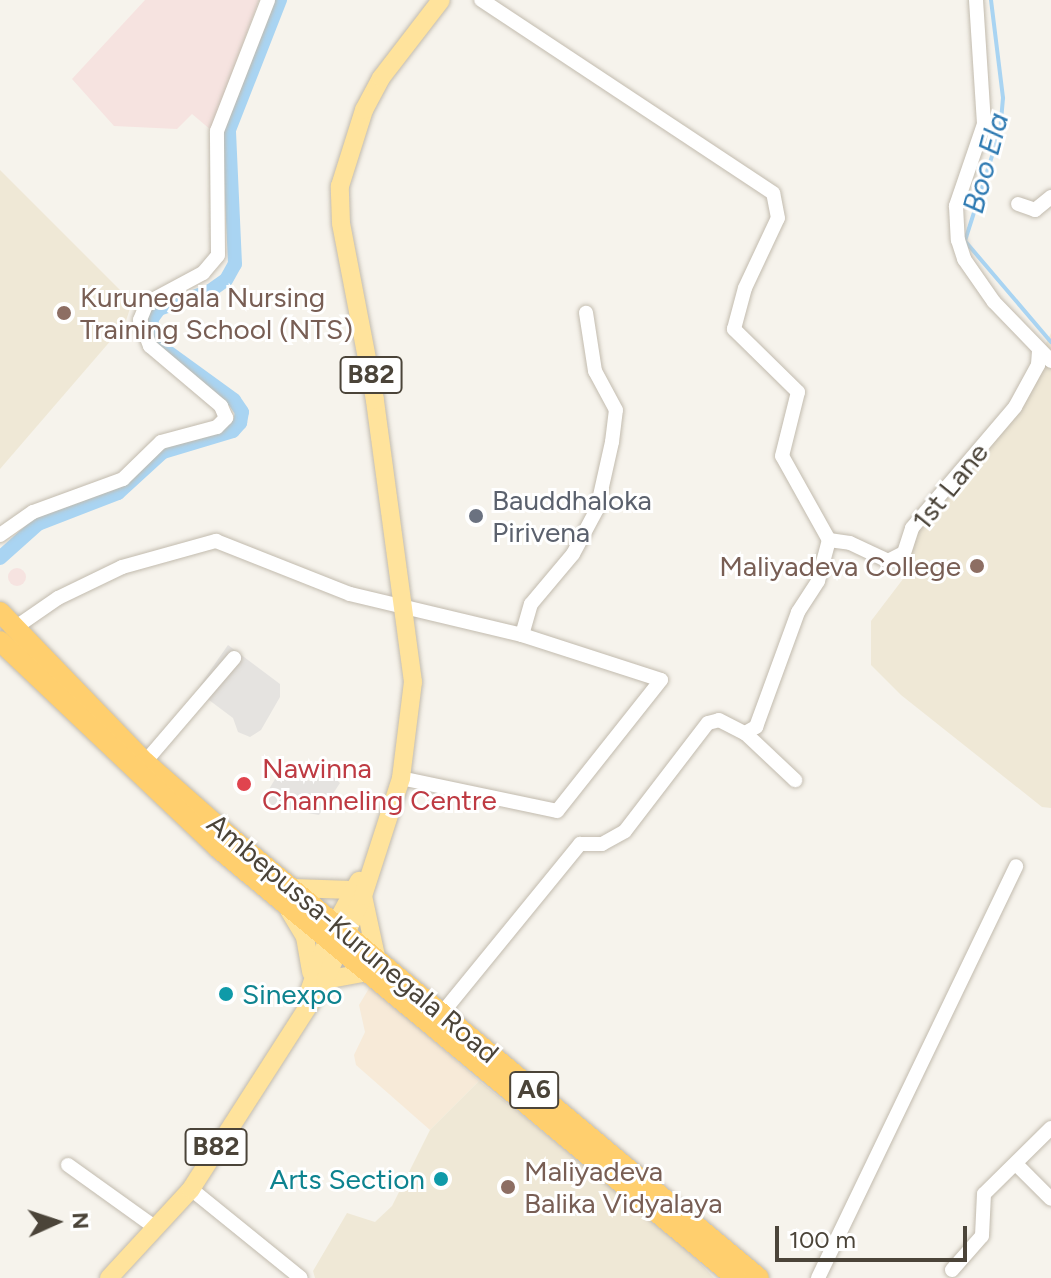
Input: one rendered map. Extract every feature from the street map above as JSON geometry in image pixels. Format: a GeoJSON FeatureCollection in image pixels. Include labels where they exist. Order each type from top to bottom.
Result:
{"type":"FeatureCollection","features":[{"type":"Feature","properties":{"kind":"highway","name":"Ambepussa-Kurunegala Road"},"geometry":{"type":"LineString","coordinates":[[0,612],[145,762],[289,895]]}},
{"type":"Feature","properties":{"kind":"highway","name":"Ambepussa-Kurunegala Road"},"geometry":{"type":"LineString","coordinates":[[0,641],[145,783],[337,934],[736,1278]]}},
{"type":"Feature","properties":{"kind":"highway","name":"Ambepussa-Kurunegala Road"},"geometry":{"type":"LineString","coordinates":[[372,964],[443,1012],[759,1278]]}},
{"type":"Feature","properties":{"kind":"main road","name":"B82"},"geometry":{"type":"LineString","coordinates":[[109,1278],[191,1189],[306,1004],[368,870],[401,778],[413,682],[375,400],[341,223],[340,186],[364,110],[381,78],[441,0]]}},
{"type":"Feature","properties":{"kind":"main road"},"geometry":{"type":"LineString","coordinates":[[358,893],[372,964],[318,978],[289,895],[358,893]]}},
{"type":"Feature","properties":{"kind":"street"},"geometry":{"type":"LineString","coordinates":[[0,535],[33,512],[123,479],[161,442],[217,427],[226,418],[221,406],[150,346],[140,320],[147,303],[203,273],[218,255],[217,131],[268,0]]}},
{"type":"Feature","properties":{"kind":"street"},"geometry":{"type":"LineString","coordinates":[[481,0],[773,193],[778,218],[745,288],[734,329],[798,392],[782,456],[829,540],[818,581],[798,612],[756,727],[745,733]]}},
{"type":"Feature","properties":{"kind":"street"},"geometry":{"type":"LineString","coordinates":[[976,0],[984,124],[956,206],[958,240],[964,259],[994,302],[1051,361]]}},
{"type":"Feature","properties":{"kind":"street"},"geometry":{"type":"LineString","coordinates":[[1018,204],[1035,210],[1051,197]]}},
{"type":"Feature","properties":{"kind":"street"},"geometry":{"type":"LineString","coordinates":[[522,635],[531,604],[573,554],[597,509],[612,442],[616,410],[595,371],[586,313]]}},
{"type":"Feature","properties":{"kind":"street","name":"1st Lane"},"geometry":{"type":"LineString","coordinates":[[829,540],[850,543],[888,561],[904,553],[912,528],[1015,407],[1038,365],[1039,351]]}},
{"type":"Feature","properties":{"kind":"street"},"geometry":{"type":"LineString","coordinates":[[16,627],[58,598],[122,567],[216,541],[350,594],[404,604],[522,635],[661,680],[659,688],[557,811],[401,778]]}},
{"type":"Feature","properties":{"kind":"street"},"geometry":{"type":"LineString","coordinates":[[145,762],[234,658]]}},
{"type":"Feature","properties":{"kind":"street"},"geometry":{"type":"LineString","coordinates":[[443,1012],[580,844],[602,844],[625,831],[708,723],[719,720],[745,733],[795,780]]}},
{"type":"Feature","properties":{"kind":"street"},"geometry":{"type":"LineString","coordinates":[[818,1278],[1016,866]]}},
{"type":"Feature","properties":{"kind":"street"},"geometry":{"type":"LineString","coordinates":[[952,1270],[982,1236],[984,1194],[1051,1128]]}},
{"type":"Feature","properties":{"kind":"street"},"geometry":{"type":"LineString","coordinates":[[1016,1164],[1051,1199]]}},
{"type":"Feature","properties":{"kind":"street"},"geometry":{"type":"LineString","coordinates":[[68,1165],[156,1228]]}},
{"type":"Feature","properties":{"kind":"street"},"geometry":{"type":"LineString","coordinates":[[191,1189],[301,1278]]}},
{"type":"Feature","properties":{"kind":"shaded area"},"geometry":{"type":"Polygon","coordinates":[[[145,0],[259,0],[211,130],[192,114],[177,129],[114,126],[72,79],[145,0]]]}},
{"type":"Feature","properties":{"kind":"shaded area","name":"Kurunegala Nursing Training School (NTS)"},"geometry":{"type":"Polygon","coordinates":[[[0,170],[132,302],[125,324],[0,469],[0,170]]]}},
{"type":"Feature","properties":{"kind":"shaded area","name":"Maliyadeva College"},"geometry":{"type":"Polygon","coordinates":[[[1051,333],[1051,808],[1042,807],[901,695],[871,665],[871,621],[903,579],[912,528],[1015,407],[1051,333]]]}},
{"type":"Feature","properties":{"kind":"shaded area"},"geometry":{"type":"Polygon","coordinates":[[[17,568],[26,577],[17,586],[8,577],[17,568]]]}},
{"type":"Feature","properties":{"kind":"shaded area"},"geometry":{"type":"Polygon","coordinates":[[[228,645],[280,684],[280,697],[261,730],[250,737],[238,732],[233,718],[201,694],[200,685],[228,645]]]}},
{"type":"Feature","properties":{"kind":"shaded area"},"geometry":{"type":"Polygon","coordinates":[[[322,766],[340,783],[319,815],[273,807],[265,796],[281,769],[310,781],[322,766]]]}},
{"type":"Feature","properties":{"kind":"shaded area"},"geometry":{"type":"Polygon","coordinates":[[[371,985],[479,1081],[430,1130],[356,1065],[354,1055],[365,1032],[359,1005],[371,985]]]}},
{"type":"Feature","properties":{"kind":"shaded area","name":"Maliyadeva Balika Vidyalaya"},"geometry":{"type":"Polygon","coordinates":[[[479,1081],[674,1236],[714,1278],[315,1278],[313,1271],[347,1213],[375,1222],[392,1206],[430,1130],[479,1081]]]}},
{"type":"Feature","properties":{"kind":"waterway"},"geometry":{"type":"LineString","coordinates":[[0,558],[38,524],[118,493],[163,452],[233,431],[240,423],[242,412],[234,400],[157,344],[151,320],[159,309],[210,291],[226,280],[235,264],[229,130],[280,0]]}},
{"type":"Feature","properties":{"kind":"waterway","name":"Boo Ela"},"geometry":{"type":"LineString","coordinates":[[991,0],[1003,98],[1000,131],[965,241],[1051,342]]}},
{"type":"Feature","properties":{"kind":"place","name":"Kurunegala Nursing Training School (NTS)"},"geometry":{"type":"Point","coordinates":[64,313]}},
{"type":"Feature","properties":{"kind":"place","name":"Bauddhaloka Pirivena"},"geometry":{"type":"Point","coordinates":[476,516]}},
{"type":"Feature","properties":{"kind":"place","name":"Maliyadeva College"},"geometry":{"type":"Point","coordinates":[977,566]}},
{"type":"Feature","properties":{"kind":"place","name":"Nawinna Channeling Centre"},"geometry":{"type":"Point","coordinates":[244,784]}},
{"type":"Feature","properties":{"kind":"place","name":"Sinexpo"},"geometry":{"type":"Point","coordinates":[226,994]}},
{"type":"Feature","properties":{"kind":"place","name":"Arts Section"},"geometry":{"type":"Point","coordinates":[441,1179]}},
{"type":"Feature","properties":{"kind":"place","name":"Maliyadeva Balika Vidyalaya"},"geometry":{"type":"Point","coordinates":[508,1187]}}]}
